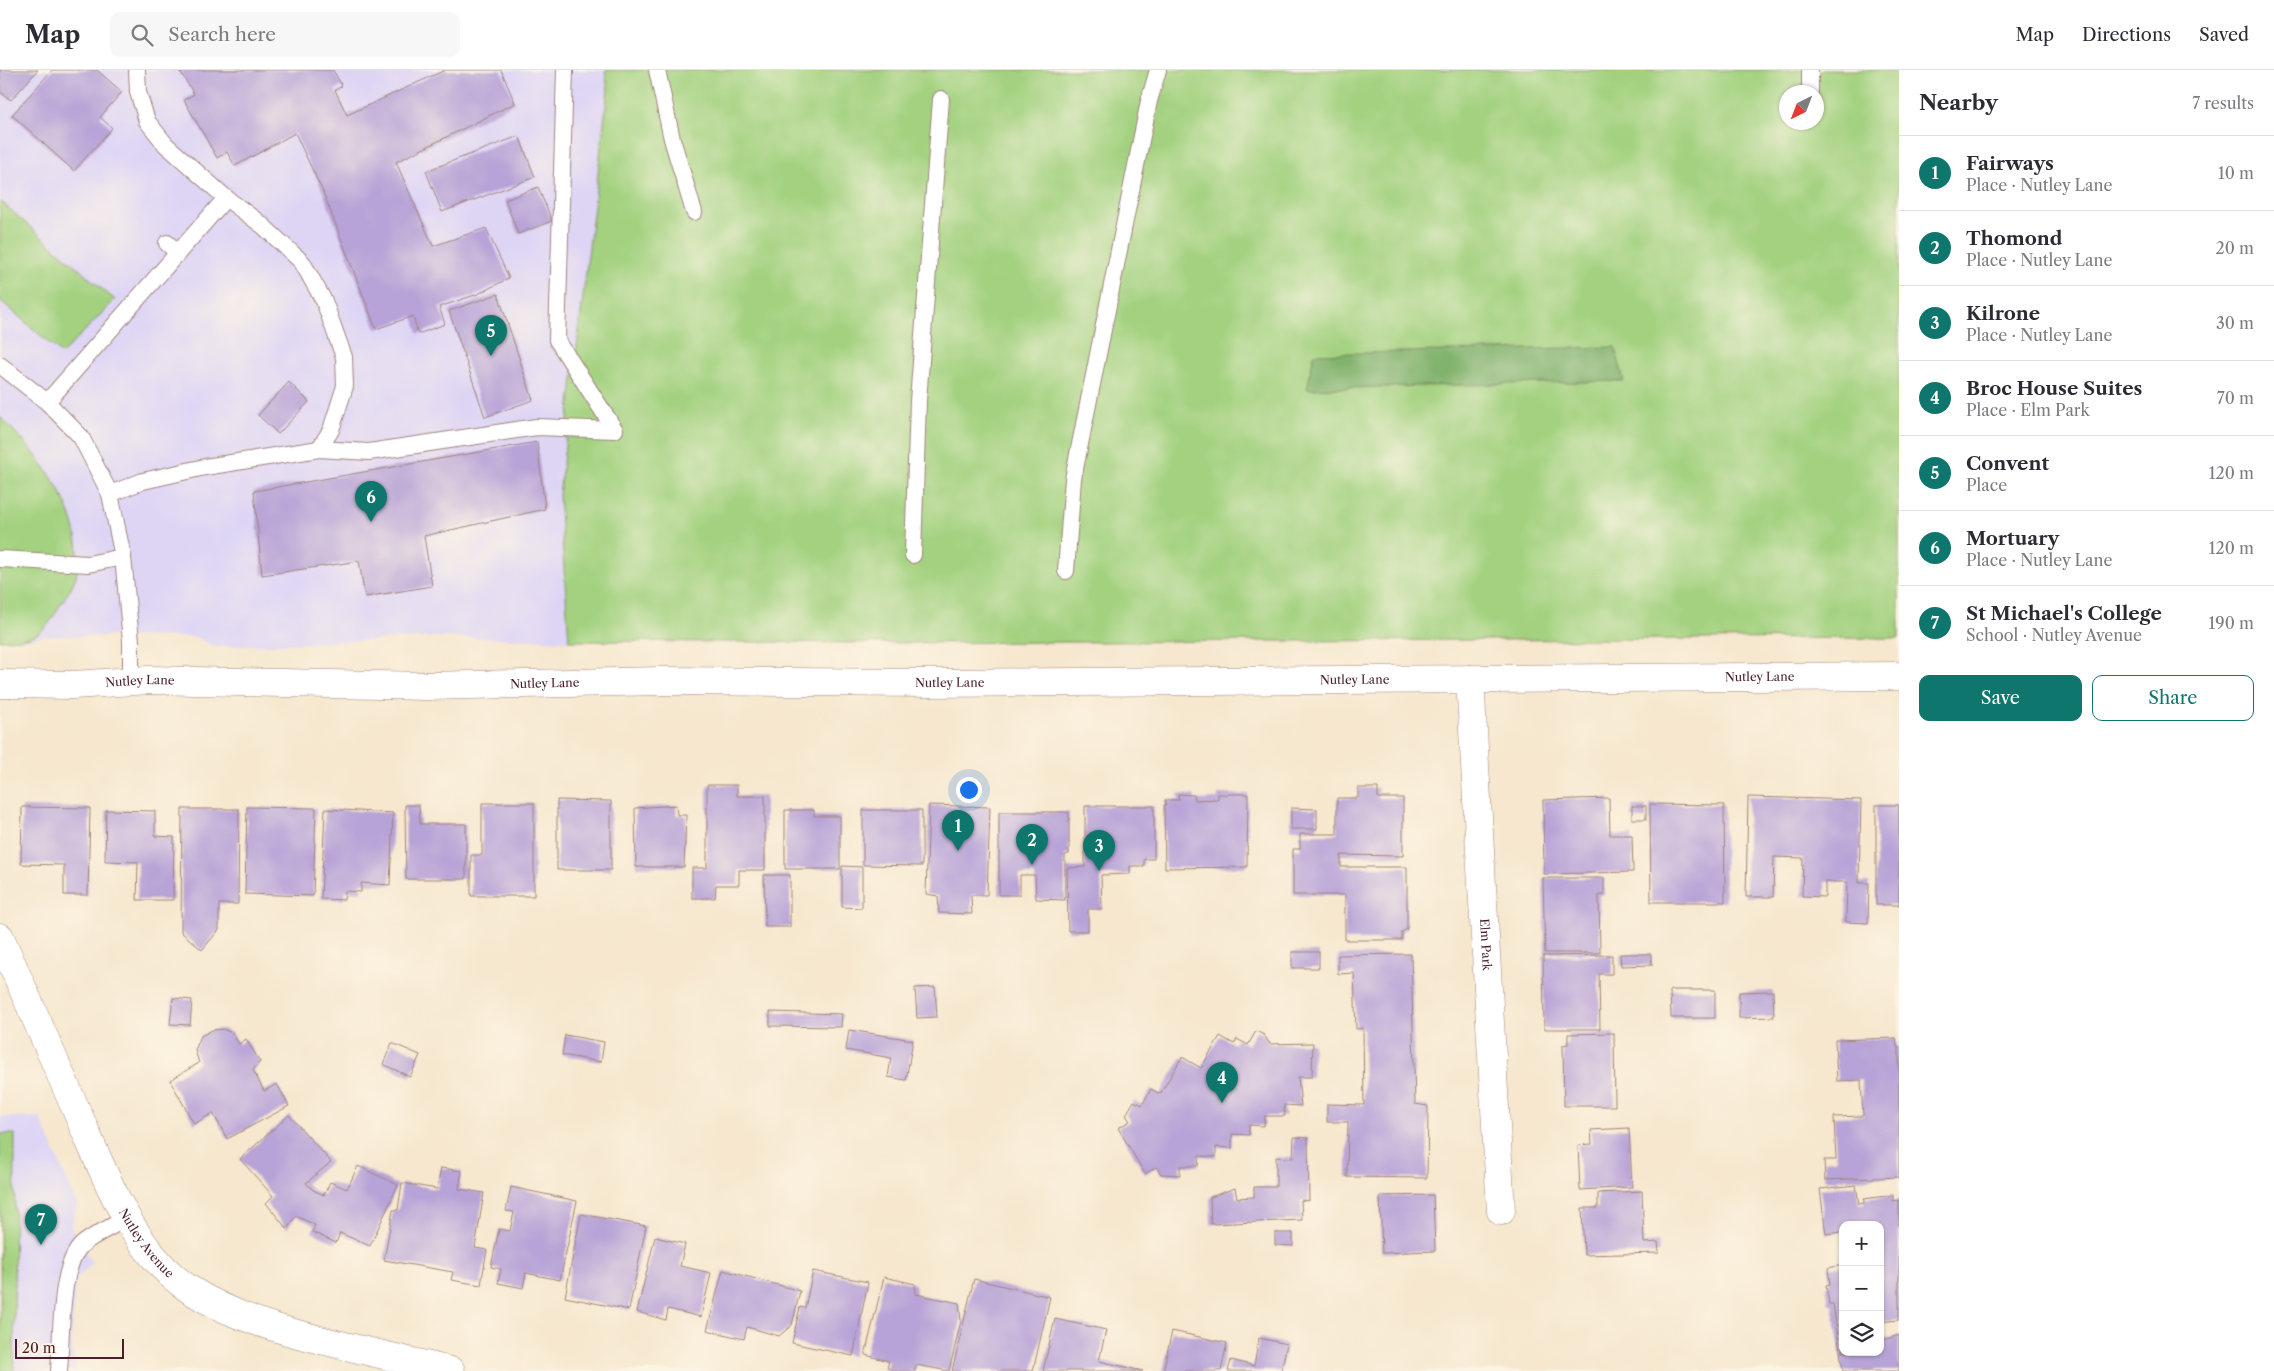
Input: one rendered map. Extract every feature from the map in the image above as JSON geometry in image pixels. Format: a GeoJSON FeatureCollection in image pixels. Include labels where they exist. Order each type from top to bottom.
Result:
{"type":"FeatureCollection","features":[{"type":"Feature","properties":{"kind":"street","name":"Nutley Lane"},"geometry":{"type":"LineString","coordinates":[[0,684],[73,684],[131,681],[426,686],[661,681],[930,683],[1899,676]]}},
{"type":"Feature","properties":{"kind":"street","name":"Elm Park"},"geometry":{"type":"LineString","coordinates":[[1470,679],[1501,1211]]}},
{"type":"Feature","properties":{"kind":"street","name":"Nutley Avenue"},"geometry":{"type":"LineString","coordinates":[[0,937],[107,1178],[128,1218],[151,1253],[170,1275],[190,1290],[233,1312],[285,1331],[451,1371]]}},
{"type":"Feature","properties":{"kind":"lane"},"geometry":{"type":"LineString","coordinates":[[136,70],[138,92],[147,121],[166,145],[226,198],[262,225],[302,262],[324,301],[335,327],[344,357],[345,386],[331,430],[319,450]]}},
{"type":"Feature","properties":{"kind":"lane"},"geometry":{"type":"LineString","coordinates":[[110,494],[143,481],[204,467],[319,450],[369,452],[537,427],[615,430],[557,340],[566,70]]}},
{"type":"Feature","properties":{"kind":"lane"},"geometry":{"type":"LineString","coordinates":[[657,70],[672,139],[694,212]]}},
{"type":"Feature","properties":{"kind":"lane"},"geometry":{"type":"LineString","coordinates":[[1066,571],[1072,479],[1149,101],[1158,70]]}},
{"type":"Feature","properties":{"kind":"lane"},"geometry":{"type":"LineString","coordinates":[[1810,70],[1810,85]]}},
{"type":"Feature","properties":{"kind":"lane"},"geometry":{"type":"LineString","coordinates":[[912,555],[918,401],[941,99]]}},
{"type":"Feature","properties":{"kind":"lane"},"geometry":{"type":"LineString","coordinates":[[47,402],[172,248],[226,198]]}},
{"type":"Feature","properties":{"kind":"lane"},"geometry":{"type":"LineString","coordinates":[[0,365],[47,402],[81,437],[110,494],[123,557],[131,641],[131,681]]}},
{"type":"Feature","properties":{"kind":"lane"},"geometry":{"type":"LineString","coordinates":[[0,559],[88,564],[123,557]]}},
{"type":"Feature","properties":{"kind":"lane"},"geometry":{"type":"LineString","coordinates":[[60,1371],[66,1274],[72,1257],[83,1244],[128,1218]]}},
{"type":"Feature","properties":{"kind":"shaded area"},"geometry":{"type":"Polygon","coordinates":[[[0,70],[605,70],[608,90],[559,495],[569,641],[443,637],[216,647],[195,637],[42,636],[28,640],[0,640],[0,70]]]}},
{"type":"Feature","properties":{"kind":"shaded area"},"geometry":{"type":"Polygon","coordinates":[[[0,1117],[40,1117],[77,1204],[71,1227],[92,1263],[76,1279],[71,1339],[76,1371],[0,1371],[0,1117]]]}},
{"type":"Feature","properties":{"kind":"green space"},"geometry":{"type":"Polygon","coordinates":[[[605,70],[1899,70],[1899,638],[887,643],[569,641],[559,495],[608,90],[605,70]]]}},
{"type":"Feature","properties":{"kind":"green space"},"geometry":{"type":"Polygon","coordinates":[[[0,201],[115,300],[62,354],[0,300],[0,201]]]}},
{"type":"Feature","properties":{"kind":"green space"},"geometry":{"type":"Polygon","coordinates":[[[1615,347],[1624,381],[1307,389],[1314,354],[1615,347]]]}},
{"type":"Feature","properties":{"kind":"green space"},"geometry":{"type":"Polygon","coordinates":[[[0,417],[30,449],[57,486],[67,506],[74,527],[78,549],[75,580],[68,593],[43,630],[22,639],[0,640],[0,417]]]}},
{"type":"Feature","properties":{"kind":"green space"},"geometry":{"type":"Polygon","coordinates":[[[0,1134],[15,1134],[14,1371],[0,1371],[0,1134]]]}},
{"type":"Feature","properties":{"kind":"building"},"geometry":{"type":"Polygon","coordinates":[[[0,70],[38,70],[11,100],[0,92],[0,70]]]}},
{"type":"Feature","properties":{"kind":"building"},"geometry":{"type":"Polygon","coordinates":[[[52,70],[97,70],[122,92],[100,117],[112,128],[74,171],[12,115],[52,70]]]}},
{"type":"Feature","properties":{"kind":"building"},"geometry":{"type":"Polygon","coordinates":[[[179,70],[333,70],[342,86],[335,90],[347,115],[445,70],[501,70],[515,103],[396,162],[433,246],[486,228],[509,278],[478,294],[439,307],[445,324],[418,334],[413,316],[376,329],[323,192],[295,133],[235,166],[227,152],[217,158],[184,100],[194,94],[179,70]]]}},
{"type":"Feature","properties":{"kind":"building"},"geometry":{"type":"Polygon","coordinates":[[[519,136],[535,177],[442,212],[426,171],[519,136]]]}},
{"type":"Feature","properties":{"kind":"building"},"geometry":{"type":"Polygon","coordinates":[[[538,187],[552,221],[518,234],[505,200],[538,187]]]}},
{"type":"Feature","properties":{"kind":"building"},"geometry":{"type":"Polygon","coordinates":[[[498,294],[533,400],[485,417],[449,311],[498,294]]]}},
{"type":"Feature","properties":{"kind":"building"},"geometry":{"type":"Polygon","coordinates":[[[289,382],[309,402],[278,434],[258,415],[289,382]]]}},
{"type":"Feature","properties":{"kind":"building"},"geometry":{"type":"Polygon","coordinates":[[[537,442],[545,509],[424,536],[432,586],[365,597],[359,561],[262,575],[254,491],[537,442]]]}},
{"type":"Feature","properties":{"kind":"building"},"geometry":{"type":"Polygon","coordinates":[[[707,785],[737,785],[737,796],[765,796],[765,870],[739,870],[739,885],[716,885],[715,898],[692,898],[692,868],[707,868],[707,785]]]}},
{"type":"Feature","properties":{"kind":"building"},"geometry":{"type":"Polygon","coordinates":[[[1358,788],[1378,788],[1378,798],[1403,798],[1403,856],[1341,855],[1341,867],[1407,867],[1407,929],[1402,932],[1402,940],[1345,940],[1345,895],[1293,895],[1293,849],[1300,849],[1300,834],[1337,834],[1337,798],[1358,798],[1358,788]]]}},
{"type":"Feature","properties":{"kind":"building"},"geometry":{"type":"Polygon","coordinates":[[[1178,794],[1194,795],[1195,800],[1218,799],[1218,794],[1248,794],[1247,867],[1165,868],[1164,805],[1166,805],[1165,800],[1179,800],[1178,794]]]}},
{"type":"Feature","properties":{"kind":"building"},"geometry":{"type":"Polygon","coordinates":[[[1748,797],[1861,800],[1859,883],[1869,883],[1868,923],[1846,922],[1847,882],[1825,882],[1825,897],[1802,896],[1803,858],[1774,857],[1773,897],[1746,897],[1748,797]]]}},
{"type":"Feature","properties":{"kind":"building"},"geometry":{"type":"Polygon","coordinates":[[[1609,798],[1610,835],[1632,835],[1633,872],[1544,874],[1543,800],[1609,798]]]}},
{"type":"Feature","properties":{"kind":"building"},"geometry":{"type":"Polygon","coordinates":[[[557,800],[611,801],[611,870],[557,870],[557,800]]]}},
{"type":"Feature","properties":{"kind":"building"},"geometry":{"type":"Polygon","coordinates":[[[482,803],[534,803],[534,896],[471,896],[471,855],[482,855],[482,803]]]}},
{"type":"Feature","properties":{"kind":"building"},"geometry":{"type":"Polygon","coordinates":[[[1650,804],[1724,805],[1725,902],[1651,902],[1650,804]]]}},
{"type":"Feature","properties":{"kind":"building"},"geometry":{"type":"Polygon","coordinates":[[[405,805],[419,805],[420,824],[466,824],[466,879],[406,879],[405,805]]]}},
{"type":"Feature","properties":{"kind":"building"},"geometry":{"type":"Polygon","coordinates":[[[676,805],[677,815],[686,815],[684,867],[636,867],[635,808],[676,805]]]}},
{"type":"Feature","properties":{"kind":"building"},"geometry":{"type":"Polygon","coordinates":[[[929,805],[990,807],[987,895],[971,895],[972,914],[939,913],[938,896],[926,894],[929,805]]]}},
{"type":"Feature","properties":{"kind":"building"},"geometry":{"type":"Polygon","coordinates":[[[1876,805],[1899,805],[1899,905],[1876,905],[1876,805]]]}},
{"type":"Feature","properties":{"kind":"building"},"geometry":{"type":"Polygon","coordinates":[[[1085,806],[1154,806],[1154,859],[1144,859],[1144,866],[1130,866],[1130,874],[1101,875],[1102,909],[1088,909],[1088,931],[1068,931],[1067,868],[1085,867],[1085,806]]]}},
{"type":"Feature","properties":{"kind":"building"},"geometry":{"type":"Polygon","coordinates":[[[1632,806],[1646,806],[1646,819],[1632,819],[1632,806]]]}},
{"type":"Feature","properties":{"kind":"building"},"geometry":{"type":"Polygon","coordinates":[[[22,807],[90,808],[88,895],[64,895],[64,865],[21,864],[22,807]]]}},
{"type":"Feature","properties":{"kind":"building"},"geometry":{"type":"Polygon","coordinates":[[[247,807],[316,808],[313,896],[245,894],[247,807]]]}},
{"type":"Feature","properties":{"kind":"building"},"geometry":{"type":"Polygon","coordinates":[[[1291,808],[1317,809],[1317,829],[1291,829],[1291,808]]]}},
{"type":"Feature","properties":{"kind":"building"},"geometry":{"type":"Polygon","coordinates":[[[182,809],[239,809],[238,904],[219,904],[219,930],[202,950],[181,932],[182,809]]]}},
{"type":"Feature","properties":{"kind":"building"},"geometry":{"type":"Polygon","coordinates":[[[325,809],[393,813],[390,885],[361,883],[361,892],[345,891],[344,900],[321,899],[325,809]]]}},
{"type":"Feature","properties":{"kind":"building"},"geometry":{"type":"Polygon","coordinates":[[[106,810],[155,811],[155,836],[174,837],[173,900],[137,900],[138,862],[105,861],[106,810]]]}},
{"type":"Feature","properties":{"kind":"building"},"geometry":{"type":"Polygon","coordinates":[[[785,810],[814,810],[814,816],[840,816],[840,869],[785,869],[785,810]]]}},
{"type":"Feature","properties":{"kind":"building"},"geometry":{"type":"Polygon","coordinates":[[[863,810],[922,810],[922,866],[863,865],[863,810]]]}},
{"type":"Feature","properties":{"kind":"building"},"geometry":{"type":"Polygon","coordinates":[[[999,812],[1069,812],[1069,854],[1065,855],[1065,900],[1036,899],[1035,875],[1020,875],[1020,895],[999,895],[999,812]]]}},
{"type":"Feature","properties":{"kind":"building"},"geometry":{"type":"Polygon","coordinates":[[[842,866],[862,867],[862,908],[842,907],[842,866]]]}},
{"type":"Feature","properties":{"kind":"building"},"geometry":{"type":"Polygon","coordinates":[[[764,875],[790,875],[790,927],[765,927],[764,875]]]}},
{"type":"Feature","properties":{"kind":"building"},"geometry":{"type":"Polygon","coordinates":[[[1543,878],[1604,878],[1604,895],[1599,895],[1600,953],[1545,953],[1543,878]]]}},
{"type":"Feature","properties":{"kind":"building"},"geometry":{"type":"Polygon","coordinates":[[[1292,952],[1319,952],[1319,968],[1292,968],[1292,952]]]}},
{"type":"Feature","properties":{"kind":"building"},"geometry":{"type":"Polygon","coordinates":[[[1411,954],[1415,1104],[1428,1106],[1427,1178],[1347,1177],[1348,1122],[1327,1122],[1327,1104],[1364,1105],[1363,1028],[1356,1029],[1354,973],[1338,974],[1338,955],[1411,954]]]}},
{"type":"Feature","properties":{"kind":"building"},"geometry":{"type":"Polygon","coordinates":[[[1620,954],[1651,954],[1652,965],[1621,966],[1620,954]]]}},
{"type":"Feature","properties":{"kind":"building"},"geometry":{"type":"Polygon","coordinates":[[[1612,955],[1612,974],[1599,974],[1600,1029],[1544,1029],[1543,956],[1612,955]]]}},
{"type":"Feature","properties":{"kind":"building"},"geometry":{"type":"Polygon","coordinates":[[[935,987],[937,1017],[917,1018],[915,988],[935,987]]]}},
{"type":"Feature","properties":{"kind":"building"},"geometry":{"type":"Polygon","coordinates":[[[1670,990],[1715,990],[1715,1018],[1671,1018],[1670,990]]]}},
{"type":"Feature","properties":{"kind":"building"},"geometry":{"type":"Polygon","coordinates":[[[1773,991],[1774,1017],[1739,1018],[1739,992],[1773,991]]]}},
{"type":"Feature","properties":{"kind":"building"},"geometry":{"type":"Polygon","coordinates":[[[173,998],[192,1000],[190,1025],[170,1024],[173,998]]]}},
{"type":"Feature","properties":{"kind":"building"},"geometry":{"type":"Polygon","coordinates":[[[770,1012],[842,1014],[841,1027],[770,1026],[770,1012]]]}},
{"type":"Feature","properties":{"kind":"building"},"geometry":{"type":"Polygon","coordinates":[[[223,1029],[232,1033],[239,1044],[246,1039],[260,1062],[253,1070],[264,1091],[277,1084],[289,1106],[227,1139],[213,1113],[194,1124],[170,1080],[199,1063],[195,1050],[201,1036],[212,1030],[223,1029]]]}},
{"type":"Feature","properties":{"kind":"building"},"geometry":{"type":"Polygon","coordinates":[[[849,1030],[913,1040],[906,1080],[888,1077],[891,1058],[846,1050],[849,1030]]]}},
{"type":"Feature","properties":{"kind":"building"},"geometry":{"type":"Polygon","coordinates":[[[1256,1031],[1264,1035],[1270,1044],[1313,1043],[1312,1077],[1298,1077],[1301,1106],[1284,1105],[1285,1116],[1265,1116],[1264,1126],[1249,1125],[1249,1135],[1232,1134],[1232,1148],[1216,1147],[1216,1157],[1199,1156],[1198,1166],[1180,1166],[1180,1175],[1161,1174],[1156,1167],[1145,1174],[1118,1128],[1130,1121],[1126,1115],[1134,1101],[1142,1105],[1151,1089],[1160,1094],[1182,1057],[1201,1068],[1220,1036],[1234,1044],[1237,1039],[1248,1045],[1256,1031]]]}},
{"type":"Feature","properties":{"kind":"building"},"geometry":{"type":"Polygon","coordinates":[[[1614,1033],[1615,1106],[1564,1106],[1563,1045],[1568,1044],[1568,1034],[1614,1033]]]}},
{"type":"Feature","properties":{"kind":"building"},"geometry":{"type":"Polygon","coordinates":[[[565,1035],[604,1042],[601,1062],[562,1055],[565,1035]]]}},
{"type":"Feature","properties":{"kind":"building"},"geometry":{"type":"Polygon","coordinates":[[[1896,1038],[1897,1047],[1899,1047],[1899,1177],[1825,1180],[1824,1160],[1836,1160],[1834,1117],[1863,1116],[1861,1080],[1837,1081],[1835,1040],[1896,1038]]]}},
{"type":"Feature","properties":{"kind":"building"},"geometry":{"type":"Polygon","coordinates":[[[392,1043],[420,1055],[410,1077],[383,1064],[392,1043]]]}},
{"type":"Feature","properties":{"kind":"building"},"geometry":{"type":"Polygon","coordinates":[[[289,1115],[331,1162],[306,1183],[313,1190],[324,1195],[330,1182],[347,1189],[358,1166],[398,1185],[370,1246],[340,1233],[336,1243],[312,1232],[315,1225],[296,1216],[287,1229],[266,1203],[273,1196],[240,1159],[289,1115]]]}},
{"type":"Feature","properties":{"kind":"building"},"geometry":{"type":"Polygon","coordinates":[[[1629,1128],[1632,1187],[1580,1190],[1578,1145],[1592,1144],[1591,1130],[1629,1128]]]}},
{"type":"Feature","properties":{"kind":"building"},"geometry":{"type":"Polygon","coordinates":[[[1294,1137],[1308,1138],[1309,1201],[1301,1200],[1302,1220],[1211,1224],[1210,1197],[1235,1188],[1237,1198],[1254,1197],[1254,1187],[1276,1187],[1276,1157],[1293,1158],[1294,1137]]]}},
{"type":"Feature","properties":{"kind":"building"},"geometry":{"type":"Polygon","coordinates":[[[441,1168],[462,1171],[459,1189],[484,1193],[475,1248],[487,1250],[481,1285],[451,1280],[453,1272],[384,1260],[393,1210],[398,1210],[402,1183],[437,1189],[441,1168]]]}},
{"type":"Feature","properties":{"kind":"building"},"geometry":{"type":"Polygon","coordinates":[[[1856,1185],[1859,1204],[1864,1203],[1864,1199],[1893,1195],[1893,1201],[1899,1200],[1899,1320],[1884,1322],[1884,1221],[1839,1221],[1839,1232],[1826,1234],[1820,1189],[1856,1185]]]}},
{"type":"Feature","properties":{"kind":"building"},"geometry":{"type":"Polygon","coordinates":[[[511,1187],[577,1201],[560,1280],[526,1273],[523,1288],[498,1283],[501,1269],[491,1267],[499,1229],[510,1231],[514,1212],[506,1211],[511,1187]]]}},
{"type":"Feature","properties":{"kind":"building"},"geometry":{"type":"Polygon","coordinates":[[[1642,1191],[1644,1243],[1658,1242],[1659,1253],[1584,1255],[1582,1208],[1598,1208],[1598,1193],[1642,1191]]]}},
{"type":"Feature","properties":{"kind":"building"},"geometry":{"type":"Polygon","coordinates":[[[1433,1195],[1435,1251],[1382,1253],[1380,1196],[1433,1195]]]}},
{"type":"Feature","properties":{"kind":"building"},"geometry":{"type":"Polygon","coordinates":[[[581,1214],[646,1226],[629,1310],[565,1297],[581,1214]]]}},
{"type":"Feature","properties":{"kind":"building"},"geometry":{"type":"Polygon","coordinates":[[[1275,1233],[1293,1233],[1293,1246],[1275,1245],[1275,1233]]]}},
{"type":"Feature","properties":{"kind":"building"},"geometry":{"type":"Polygon","coordinates":[[[655,1237],[685,1244],[680,1266],[711,1273],[701,1317],[668,1309],[666,1320],[637,1312],[655,1237]]]}},
{"type":"Feature","properties":{"kind":"building"},"geometry":{"type":"Polygon","coordinates":[[[1839,1266],[1839,1344],[1833,1304],[1829,1304],[1826,1285],[1830,1284],[1828,1268],[1839,1266]]]}},
{"type":"Feature","properties":{"kind":"building"},"geometry":{"type":"Polygon","coordinates":[[[723,1270],[800,1291],[792,1325],[779,1336],[747,1327],[744,1339],[707,1330],[723,1270]]]}},
{"type":"Feature","properties":{"kind":"building"},"geometry":{"type":"Polygon","coordinates":[[[813,1271],[868,1282],[853,1356],[792,1343],[800,1307],[805,1308],[813,1271]]]}},
{"type":"Feature","properties":{"kind":"building"},"geometry":{"type":"Polygon","coordinates":[[[884,1277],[915,1284],[916,1294],[959,1303],[961,1321],[949,1371],[916,1365],[915,1371],[898,1371],[887,1368],[889,1361],[865,1355],[884,1277]]]}},
{"type":"Feature","properties":{"kind":"building"},"geometry":{"type":"Polygon","coordinates":[[[974,1279],[1050,1297],[1033,1371],[952,1371],[974,1279]]]}},
{"type":"Feature","properties":{"kind":"building"},"geometry":{"type":"Polygon","coordinates":[[[1055,1319],[1106,1330],[1099,1361],[1143,1371],[1043,1371],[1055,1319]]]}},
{"type":"Feature","properties":{"kind":"building"},"geometry":{"type":"Polygon","coordinates":[[[1172,1331],[1227,1343],[1221,1371],[1163,1371],[1172,1331]]]}},
{"type":"Feature","properties":{"kind":"building"},"geometry":{"type":"Polygon","coordinates":[[[1899,1335],[1899,1371],[1843,1371],[1841,1356],[1884,1356],[1884,1340],[1899,1335]]]}},
{"type":"Feature","properties":{"kind":"building"},"geometry":{"type":"Polygon","coordinates":[[[1259,1338],[1287,1344],[1281,1371],[1228,1371],[1231,1360],[1254,1366],[1259,1338]]]}},
{"type":"Feature","properties":{"kind":"place","name":"Convent"},"geometry":{"type":"Point","coordinates":[491,356]}},
{"type":"Feature","properties":{"kind":"place","name":"Mortuary"},"geometry":{"type":"Point","coordinates":[371,522]}},
{"type":"Feature","properties":{"kind":"place","name":"Fairways"},"geometry":{"type":"Point","coordinates":[958,851]}},
{"type":"Feature","properties":{"kind":"place","name":"Thomond"},"geometry":{"type":"Point","coordinates":[1032,865]}},
{"type":"Feature","properties":{"kind":"place","name":"Kilrone"},"geometry":{"type":"Point","coordinates":[1099,871]}},
{"type":"Feature","properties":{"kind":"place","name":"Broc House Suites"},"geometry":{"type":"Point","coordinates":[1222,1103]}},
{"type":"Feature","properties":{"kind":"place","name":"St Michael's College"},"geometry":{"type":"Point","coordinates":[41,1245]}}]}
